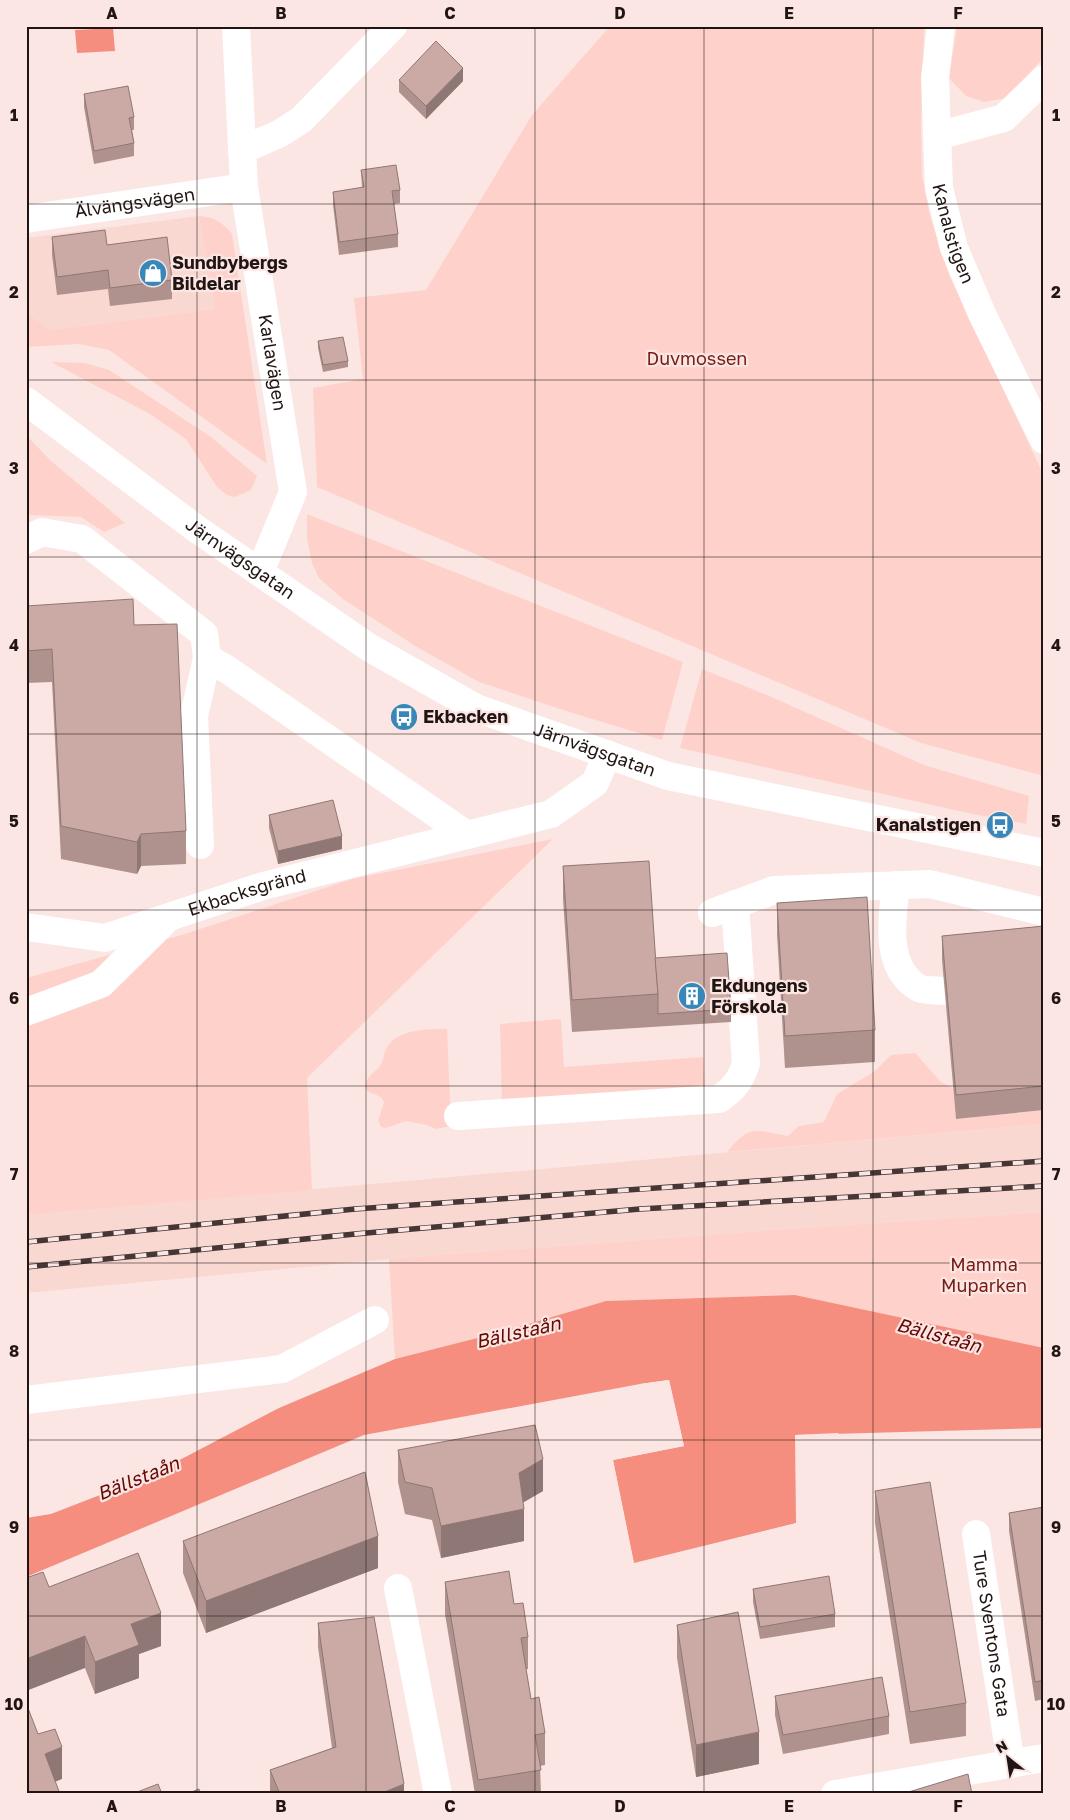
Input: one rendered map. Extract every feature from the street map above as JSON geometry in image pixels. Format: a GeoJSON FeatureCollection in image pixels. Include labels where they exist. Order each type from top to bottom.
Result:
{"type":"FeatureCollection","features":[{"type":"Feature","properties":{"kind":"street","name":"Karlavägen"},"geometry":{"type":"LineString","coordinates":[[236,26],[244,187],[292,492],[260,572]]}},
{"type":"Feature","properties":{"kind":"street"},"geometry":{"type":"LineString","coordinates":[[242,150],[279,134],[301,120],[393,26]]}},
{"type":"Feature","properties":{"kind":"street","name":"Kanalstigen"},"geometry":{"type":"LineString","coordinates":[[941,26],[935,78],[938,188],[954,248],[982,314],[1044,440]]}},
{"type":"Feature","properties":{"kind":"street"},"geometry":{"type":"LineString","coordinates":[[937,136],[1004,118],[1044,79]]}},
{"type":"Feature","properties":{"kind":"street","name":"Älvängsvägen"},"geometry":{"type":"LineString","coordinates":[[26,219],[244,187]]}},
{"type":"Feature","properties":{"kind":"street","name":"Järnvägsgatan"},"geometry":{"type":"LineString","coordinates":[[26,402],[198,530],[370,648],[476,708],[668,776],[1044,853]]}},
{"type":"Feature","properties":{"kind":"street"},"geometry":{"type":"LineString","coordinates":[[26,540],[42,532],[82,540],[204,634],[207,658],[194,716],[200,845]]}},
{"type":"Feature","properties":{"kind":"street"},"geometry":{"type":"LineString","coordinates":[[207,658],[228,670],[467,835]]}},
{"type":"Feature","properties":{"kind":"street","name":"Ekbacksgränd"},"geometry":{"type":"LineString","coordinates":[[26,927],[105,938],[263,886],[551,814],[595,783],[607,754]]}},
{"type":"Feature","properties":{"kind":"street"},"geometry":{"type":"LineString","coordinates":[[458,1116],[719,1100],[733,1090],[742,1076],[746,1063],[724,908],[774,890],[930,884],[1044,912]]}},
{"type":"Feature","properties":{"kind":"street"},"geometry":{"type":"LineString","coordinates":[[896,885],[890,927],[899,970],[918,988],[944,991]]}},
{"type":"Feature","properties":{"kind":"street"},"geometry":{"type":"LineString","coordinates":[[26,1012],[101,984],[168,917]]}},
{"type":"Feature","properties":{"kind":"street"},"geometry":{"type":"LineString","coordinates":[[26,1400],[282,1369],[375,1320]]}},
{"type":"Feature","properties":{"kind":"street","name":"Ture Sventons Gata"},"geometry":{"type":"LineString","coordinates":[[976,1534],[1011,1764]]}},
{"type":"Feature","properties":{"kind":"street"},"geometry":{"type":"LineString","coordinates":[[398,1588],[438,1794]]}},
{"type":"Feature","properties":{"kind":"street"},"geometry":{"type":"LineString","coordinates":[[835,1794],[1044,1758]]}},
{"type":"Feature","properties":{"kind":"shaded area"},"geometry":{"type":"Polygon","coordinates":[[[199,216],[215,309],[50,330],[26,312],[26,238],[199,216]]]}},
{"type":"Feature","properties":{"kind":"shaded area"},"geometry":{"type":"Polygon","coordinates":[[[1044,1124],[1044,1212],[389,1259],[26,1293],[26,1215],[1044,1124]]]}},
{"type":"Feature","properties":{"kind":"green space","name":"Duvmossen"},"geometry":{"type":"Polygon","coordinates":[[[610,26],[924,28],[921,127],[922,175],[930,216],[949,275],[1044,476],[1044,776],[921,743],[317,487],[313,388],[363,379],[354,298],[426,290],[532,115],[610,26]]]}},
{"type":"Feature","properties":{"kind":"green space"},"geometry":{"type":"Polygon","coordinates":[[[957,26],[1044,26],[1044,57],[1007,98],[984,102],[966,96],[949,78],[957,26]]]}},
{"type":"Feature","properties":{"kind":"green space"},"geometry":{"type":"Polygon","coordinates":[[[199,216],[218,221],[232,234],[267,464],[109,350],[79,344],[26,347],[26,312],[50,330],[215,309],[199,216]]]}},
{"type":"Feature","properties":{"kind":"green space"},"geometry":{"type":"Polygon","coordinates":[[[51,362],[85,363],[109,370],[211,437],[257,476],[251,490],[235,497],[227,495],[217,487],[186,439],[150,414],[51,362]]]}},
{"type":"Feature","properties":{"kind":"green space"},"geometry":{"type":"Polygon","coordinates":[[[26,435],[51,461],[125,523],[104,532],[81,517],[26,515],[26,435]]]}},
{"type":"Feature","properties":{"kind":"green space"},"geometry":{"type":"Polygon","coordinates":[[[307,514],[683,662],[662,740],[479,682],[417,647],[343,599],[319,578],[312,563],[307,539],[307,514]]]}},
{"type":"Feature","properties":{"kind":"green space"},"geometry":{"type":"Polygon","coordinates":[[[702,669],[767,695],[924,765],[1029,796],[1026,824],[963,812],[680,748],[702,669]]]}},
{"type":"Feature","properties":{"kind":"green space"},"geometry":{"type":"Polygon","coordinates":[[[553,839],[307,1078],[312,1190],[26,1215],[26,978],[185,934],[352,879],[553,839]]]}},
{"type":"Feature","properties":{"kind":"green space"},"geometry":{"type":"Polygon","coordinates":[[[561,1019],[564,1067],[703,1057],[705,1090],[502,1107],[500,1024],[561,1019]]]}},
{"type":"Feature","properties":{"kind":"green space"},"geometry":{"type":"Polygon","coordinates":[[[447,1029],[451,1126],[436,1129],[427,1125],[406,1121],[386,1128],[381,1127],[378,1121],[384,1102],[381,1097],[367,1091],[365,1086],[368,1078],[381,1064],[386,1049],[397,1037],[404,1034],[422,1030],[447,1029]]]}},
{"type":"Feature","properties":{"kind":"green space"},"geometry":{"type":"Polygon","coordinates":[[[915,1053],[941,1082],[953,1088],[956,1119],[1044,1110],[1044,1124],[727,1152],[741,1137],[754,1131],[788,1136],[799,1126],[824,1122],[837,1094],[874,1072],[891,1055],[915,1053]]]}},
{"type":"Feature","properties":{"kind":"green space","name":"Mamma Muparken"},"geometry":{"type":"Polygon","coordinates":[[[1044,1212],[1044,1348],[795,1295],[606,1301],[501,1332],[395,1359],[389,1259],[1044,1212]]]}},
{"type":"Feature","properties":{"kind":"water"},"geometry":{"type":"Polygon","coordinates":[[[113,28],[115,51],[77,53],[75,30],[113,28]]]}},
{"type":"Feature","properties":{"kind":"water","name":"Bällstaån"},"geometry":{"type":"Polygon","coordinates":[[[795,1295],[1044,1348],[1044,1428],[796,1435],[797,1523],[634,1564],[613,1460],[684,1446],[669,1380],[640,1384],[364,1435],[26,1577],[26,1518],[51,1514],[149,1476],[279,1408],[395,1359],[501,1332],[606,1301],[795,1295]]]}},
{"type":"Feature","properties":{"kind":"pier"},"geometry":{"type":"Polygon","coordinates":[[[669,1380],[684,1446],[613,1460],[634,1563],[796,1523],[795,1435],[838,1433],[839,1435],[798,1438],[798,1525],[632,1565],[611,1459],[681,1444],[667,1383],[641,1386],[640,1384],[669,1380]]]}},
{"type":"Feature","properties":{"kind":"building"},"geometry":{"type":"Polygon","coordinates":[[[436,41],[463,68],[426,106],[399,80],[436,41]]]}},
{"type":"Feature","properties":{"kind":"building"},"geometry":{"type":"Polygon","coordinates":[[[128,86],[134,117],[129,118],[134,143],[94,151],[84,94],[128,86]]]}},
{"type":"Feature","properties":{"kind":"building"},"geometry":{"type":"Polygon","coordinates":[[[396,165],[400,190],[392,191],[398,234],[339,242],[333,192],[364,187],[361,170],[396,165]]]}},
{"type":"Feature","properties":{"kind":"building"},"geometry":{"type":"Polygon","coordinates":[[[105,230],[107,245],[167,237],[172,280],[110,288],[108,270],[57,277],[52,237],[105,230]]]}},
{"type":"Feature","properties":{"kind":"building"},"geometry":{"type":"Polygon","coordinates":[[[343,337],[348,361],[323,365],[318,341],[343,337]]]}},
{"type":"Feature","properties":{"kind":"building"},"geometry":{"type":"Polygon","coordinates":[[[133,599],[134,625],[177,624],[186,831],[141,834],[137,842],[61,826],[52,649],[26,651],[26,606],[133,599]]]}},
{"type":"Feature","properties":{"kind":"building"},"geometry":{"type":"Polygon","coordinates":[[[333,800],[342,836],[278,851],[269,815],[333,800]]]}},
{"type":"Feature","properties":{"kind":"building"},"geometry":{"type":"Polygon","coordinates":[[[649,861],[658,994],[572,1000],[563,866],[649,861]]]}},
{"type":"Feature","properties":{"kind":"building"},"geometry":{"type":"Polygon","coordinates":[[[867,897],[875,1030],[785,1036],[777,903],[867,897]]]}},
{"type":"Feature","properties":{"kind":"building"},"geometry":{"type":"Polygon","coordinates":[[[1044,926],[1044,1086],[956,1095],[942,936],[1044,926]]]}},
{"type":"Feature","properties":{"kind":"building","name":"Ekdungens Förskola"},"geometry":{"type":"Polygon","coordinates":[[[727,953],[731,1009],[658,1014],[655,958],[727,953]]]}},
{"type":"Feature","properties":{"kind":"building"},"geometry":{"type":"Polygon","coordinates":[[[535,1425],[543,1459],[519,1473],[524,1509],[441,1526],[432,1488],[405,1482],[398,1450],[535,1425]]]}},
{"type":"Feature","properties":{"kind":"building"},"geometry":{"type":"Polygon","coordinates":[[[365,1472],[378,1536],[206,1601],[183,1541],[365,1472]]]}},
{"type":"Feature","properties":{"kind":"building"},"geometry":{"type":"Polygon","coordinates":[[[930,1482],[966,1703],[910,1712],[875,1491],[930,1482]]]}},
{"type":"Feature","properties":{"kind":"building"},"geometry":{"type":"Polygon","coordinates":[[[1044,1507],[1044,1680],[1035,1682],[1009,1513],[1044,1507]]]}},
{"type":"Feature","properties":{"kind":"building"},"geometry":{"type":"Polygon","coordinates":[[[138,1553],[161,1613],[131,1624],[139,1645],[95,1662],[85,1636],[26,1659],[26,1578],[43,1572],[49,1587],[138,1553]]]}},
{"type":"Feature","properties":{"kind":"building"},"geometry":{"type":"Polygon","coordinates":[[[509,1571],[514,1604],[523,1603],[528,1637],[521,1638],[531,1699],[539,1697],[545,1733],[535,1735],[541,1770],[478,1780],[445,1582],[509,1571]]]}},
{"type":"Feature","properties":{"kind":"building"},"geometry":{"type":"Polygon","coordinates":[[[829,1576],[835,1614],[760,1627],[753,1589],[829,1576]]]}},
{"type":"Feature","properties":{"kind":"building"},"geometry":{"type":"Polygon","coordinates":[[[738,1612],[759,1732],[696,1745],[677,1625],[738,1612]]]}},
{"type":"Feature","properties":{"kind":"building"},"geometry":{"type":"Polygon","coordinates":[[[374,1617],[404,1784],[380,1794],[280,1794],[270,1770],[336,1747],[318,1623],[374,1617]]]}},
{"type":"Feature","properties":{"kind":"building"},"geometry":{"type":"Polygon","coordinates":[[[882,1677],[889,1716],[783,1735],[775,1696],[882,1677]]]}},
{"type":"Feature","properties":{"kind":"building"},"geometry":{"type":"Polygon","coordinates":[[[26,1703],[38,1734],[55,1729],[62,1747],[45,1754],[60,1794],[26,1794],[26,1703]]]}},
{"type":"Feature","properties":{"kind":"building"},"geometry":{"type":"Polygon","coordinates":[[[968,1774],[972,1794],[902,1794],[968,1774]]]}},
{"type":"Feature","properties":{"kind":"building"},"geometry":{"type":"Polygon","coordinates":[[[158,1784],[162,1794],[132,1794],[158,1784]]]}},
{"type":"Feature","properties":{"kind":"building"},"geometry":{"type":"Polygon","coordinates":[[[199,1789],[201,1794],[187,1794],[199,1789]]]}},
{"type":"Feature","properties":{"kind":"railway"},"geometry":{"type":"LineString","coordinates":[[26,1242],[355,1209],[1044,1161]]}},
{"type":"Feature","properties":{"kind":"railway"},"geometry":{"type":"LineString","coordinates":[[26,1267],[355,1234],[640,1209],[1044,1186]]}},
{"type":"Feature","properties":{"kind":"place","name":"Sundbybergs Bildelar"},"geometry":{"type":"Point","coordinates":[153,273]}},
{"type":"Feature","properties":{"kind":"place","name":"Ekbacken"},"geometry":{"type":"Point","coordinates":[404,717]}},
{"type":"Feature","properties":{"kind":"place","name":"Kanalstigen"},"geometry":{"type":"Point","coordinates":[1000,825]}},
{"type":"Feature","properties":{"kind":"place","name":"Ekdungens Förskola"},"geometry":{"type":"Point","coordinates":[692,996]}}]}
